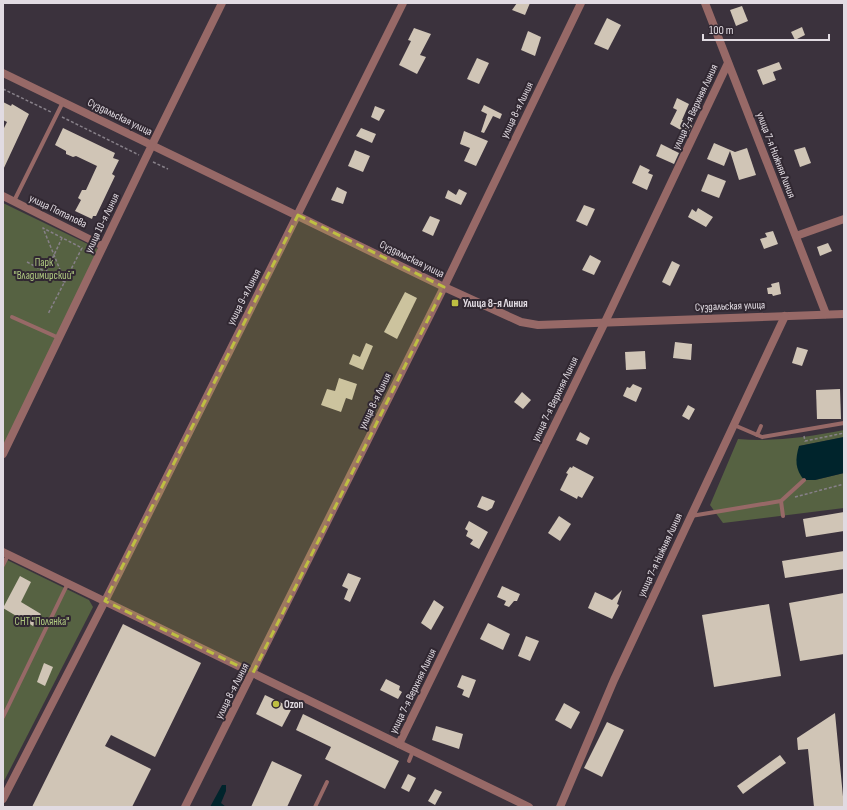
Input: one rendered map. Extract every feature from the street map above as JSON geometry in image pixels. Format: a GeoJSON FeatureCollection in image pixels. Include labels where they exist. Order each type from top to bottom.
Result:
{"type":"FeatureCollection","features":[{"type":"Feature","properties":{"kind":"street","name":"улица 10-я Линия"},"geometry":{"type":"LineString","coordinates":[[3,454],[145,158],[222,3]]}},
{"type":"Feature","properties":{"kind":"street","name":"улица 9-я Линия"},"geometry":{"type":"LineString","coordinates":[[3,799],[105,601],[403,3]]}},
{"type":"Feature","properties":{"kind":"street","name":"улица 8-я Линия"},"geometry":{"type":"LineString","coordinates":[[185,807],[444,287],[581,3]]}},
{"type":"Feature","properties":{"kind":"street","name":"улица 7-я Нижняя Линия"},"geometry":{"type":"LineString","coordinates":[[705,3],[826,314]]}},
{"type":"Feature","properties":{"kind":"street","name":"улица 7-я Верхняя Линия"},"geometry":{"type":"LineString","coordinates":[[399,744],[605,322],[728,63]]}},
{"type":"Feature","properties":{"kind":"street","name":"Суздальская улица"},"geometry":{"type":"LineString","coordinates":[[3,73],[444,287],[521,322],[538,325],[844,314]]}},
{"type":"Feature","properties":{"kind":"street","name":"улица Потапова"},"geometry":{"type":"LineString","coordinates":[[3,196],[103,246]]}},
{"type":"Feature","properties":{"kind":"street"},"geometry":{"type":"LineString","coordinates":[[796,236],[844,219]]}},
{"type":"Feature","properties":{"kind":"street","name":"улица 7-я Нижняя Линия"},"geometry":{"type":"LineString","coordinates":[[560,807],[614,680],[785,316]]}},
{"type":"Feature","properties":{"kind":"street"},"geometry":{"type":"LineString","coordinates":[[6,553],[529,807]]}},
{"type":"Feature","properties":{"kind":"lane"},"geometry":{"type":"LineString","coordinates":[[14,202],[63,102]]}},
{"type":"Feature","properties":{"kind":"lane"},"geometry":{"type":"LineString","coordinates":[[12,317],[59,338]]}},
{"type":"Feature","properties":{"kind":"lane"},"geometry":{"type":"LineString","coordinates":[[733,425],[762,436],[844,423]]}},
{"type":"Feature","properties":{"kind":"lane"},"geometry":{"type":"LineString","coordinates":[[757,435],[761,426]]}},
{"type":"Feature","properties":{"kind":"lane"},"geometry":{"type":"LineString","coordinates":[[690,516],[781,501],[804,480]]}},
{"type":"Feature","properties":{"kind":"lane"},"geometry":{"type":"LineString","coordinates":[[781,501],[783,516]]}},
{"type":"Feature","properties":{"kind":"lane"},"geometry":{"type":"LineString","coordinates":[[3,565],[6,553]]}},
{"type":"Feature","properties":{"kind":"lane"},"geometry":{"type":"LineString","coordinates":[[3,716],[68,583]]}},
{"type":"Feature","properties":{"kind":"lane"},"geometry":{"type":"LineString","coordinates":[[409,761],[414,751]]}},
{"type":"Feature","properties":{"kind":"lane"},"geometry":{"type":"LineString","coordinates":[[315,807],[328,782]]}},
{"type":"Feature","properties":{"kind":"path"},"geometry":{"type":"LineString","coordinates":[[3,89],[168,169]]}},
{"type":"Feature","properties":{"kind":"path"},"geometry":{"type":"LineString","coordinates":[[48,314],[82,248],[43,228],[64,282]]}},
{"type":"Feature","properties":{"kind":"path"},"geometry":{"type":"LineString","coordinates":[[46,272],[62,238]]}},
{"type":"Feature","properties":{"kind":"path"},"geometry":{"type":"LineString","coordinates":[[27,262],[64,282]]}},
{"type":"Feature","properties":{"kind":"path"},"geometry":{"type":"LineString","coordinates":[[803,430],[805,441],[844,433]]}},
{"type":"Feature","properties":{"kind":"path"},"geometry":{"type":"LineString","coordinates":[[781,501],[844,484]]}},
{"type":"Feature","properties":{"kind":"highlighted area"},"geometry":{"type":"Polygon","coordinates":[[[298,215],[444,287],[253,673],[105,601],[298,215]]]}},
{"type":"Feature","properties":{"kind":"green space","name":"Парк \"Владимирский\""},"geometry":{"type":"Polygon","coordinates":[[[3,203],[98,249],[3,450],[3,203]]]}},
{"type":"Feature","properties":{"kind":"green space"},"geometry":{"type":"Polygon","coordinates":[[[844,430],[844,437],[799,446],[815,480],[844,473],[844,508],[723,523],[710,505],[738,439],[765,440],[791,438],[844,430]]]}},
{"type":"Feature","properties":{"kind":"green space","name":"СНТ \"Полянка\""},"geometry":{"type":"Polygon","coordinates":[[[3,558],[89,600],[93,607],[3,783],[3,558]]]}},
{"type":"Feature","properties":{"kind":"water"},"geometry":{"type":"Polygon","coordinates":[[[844,437],[844,473],[815,480],[804,480],[797,468],[799,446],[844,437]]]}},
{"type":"Feature","properties":{"kind":"water"},"geometry":{"type":"Polygon","coordinates":[[[222,785],[226,785],[226,791],[221,803],[226,807],[210,807],[222,785]]]}},
{"type":"Feature","properties":{"kind":"building"},"geometry":{"type":"Polygon","coordinates":[[[517,3],[530,3],[525,15],[512,10],[517,3]]]}},
{"type":"Feature","properties":{"kind":"building"},"geometry":{"type":"Polygon","coordinates":[[[742,6],[748,21],[736,26],[730,10],[742,6]]]}},
{"type":"Feature","properties":{"kind":"building"},"geometry":{"type":"Polygon","coordinates":[[[607,18],[621,25],[608,50],[594,44],[607,18]]]}},
{"type":"Feature","properties":{"kind":"building"},"geometry":{"type":"Polygon","coordinates":[[[802,27],[805,35],[795,40],[791,32],[802,27]]]}},
{"type":"Feature","properties":{"kind":"building"},"geometry":{"type":"Polygon","coordinates":[[[414,28],[431,34],[420,55],[426,57],[417,74],[399,65],[411,41],[408,40],[414,28]]]}},
{"type":"Feature","properties":{"kind":"building"},"geometry":{"type":"Polygon","coordinates":[[[528,31],[541,37],[535,56],[521,50],[528,31]]]}},
{"type":"Feature","properties":{"kind":"building"},"geometry":{"type":"Polygon","coordinates":[[[477,58],[489,63],[479,84],[467,79],[477,58]]]}},
{"type":"Feature","properties":{"kind":"building"},"geometry":{"type":"Polygon","coordinates":[[[779,62],[782,69],[773,72],[776,80],[763,85],[757,70],[779,62]]]}},
{"type":"Feature","properties":{"kind":"building"},"geometry":{"type":"Polygon","coordinates":[[[677,98],[689,104],[682,120],[692,126],[688,134],[670,124],[677,110],[673,108],[677,98]]]}},
{"type":"Feature","properties":{"kind":"building"},"geometry":{"type":"Polygon","coordinates":[[[3,102],[11,106],[12,104],[29,114],[3,170],[3,130],[7,122],[3,120],[3,102]]]}},
{"type":"Feature","properties":{"kind":"building"},"geometry":{"type":"Polygon","coordinates":[[[484,105],[502,114],[500,119],[493,116],[484,133],[481,132],[487,114],[481,111],[484,105]]]}},
{"type":"Feature","properties":{"kind":"building"},"geometry":{"type":"Polygon","coordinates":[[[375,106],[385,110],[379,121],[371,117],[375,106]]]}},
{"type":"Feature","properties":{"kind":"building"},"geometry":{"type":"Polygon","coordinates":[[[63,128],[115,153],[113,158],[119,160],[112,174],[115,176],[96,216],[93,216],[92,219],[75,211],[81,200],[78,198],[82,190],[86,190],[97,166],[76,156],[73,157],[66,154],[66,151],[55,145],[63,128]]]}},
{"type":"Feature","properties":{"kind":"building"},"geometry":{"type":"Polygon","coordinates":[[[361,128],[376,134],[372,143],[356,136],[361,128]]]}},
{"type":"Feature","properties":{"kind":"building"},"geometry":{"type":"Polygon","coordinates":[[[464,131],[488,141],[476,166],[464,161],[470,148],[460,144],[464,131]]]}},
{"type":"Feature","properties":{"kind":"building"},"geometry":{"type":"Polygon","coordinates":[[[714,143],[735,152],[747,148],[756,175],[739,180],[730,151],[724,166],[707,159],[714,143]]]}},
{"type":"Feature","properties":{"kind":"building"},"geometry":{"type":"Polygon","coordinates":[[[661,144],[679,153],[674,164],[656,156],[661,144]]]}},
{"type":"Feature","properties":{"kind":"building"},"geometry":{"type":"Polygon","coordinates":[[[805,147],[811,163],[800,167],[794,150],[805,147]]]}},
{"type":"Feature","properties":{"kind":"building"},"geometry":{"type":"Polygon","coordinates":[[[355,150],[370,156],[363,172],[348,166],[355,150]]]}},
{"type":"Feature","properties":{"kind":"building"},"geometry":{"type":"Polygon","coordinates":[[[640,165],[650,170],[648,173],[653,175],[647,190],[632,183],[640,165]]]}},
{"type":"Feature","properties":{"kind":"building"},"geometry":{"type":"Polygon","coordinates":[[[708,174],[726,181],[719,198],[701,191],[708,174]]]}},
{"type":"Feature","properties":{"kind":"building"},"geometry":{"type":"Polygon","coordinates":[[[337,187],[347,192],[343,204],[331,200],[337,187]]]}},
{"type":"Feature","properties":{"kind":"building"},"geometry":{"type":"Polygon","coordinates":[[[459,189],[467,193],[461,205],[445,198],[448,190],[456,195],[459,189]]]}},
{"type":"Feature","properties":{"kind":"building"},"geometry":{"type":"Polygon","coordinates":[[[584,205],[595,209],[587,226],[576,221],[584,205]]]}},
{"type":"Feature","properties":{"kind":"building"},"geometry":{"type":"Polygon","coordinates":[[[698,208],[713,217],[706,227],[688,217],[692,209],[696,212],[698,208]]]}},
{"type":"Feature","properties":{"kind":"building"},"geometry":{"type":"Polygon","coordinates":[[[430,216],[440,220],[433,236],[422,231],[430,216]]]}},
{"type":"Feature","properties":{"kind":"building"},"geometry":{"type":"Polygon","coordinates":[[[773,231],[778,244],[764,249],[760,239],[767,237],[765,233],[773,231]]]}},
{"type":"Feature","properties":{"kind":"building"},"geometry":{"type":"Polygon","coordinates":[[[828,243],[832,251],[820,256],[817,247],[828,243]]]}},
{"type":"Feature","properties":{"kind":"building"},"geometry":{"type":"Polygon","coordinates":[[[590,255],[601,261],[594,275],[582,270],[590,255]]]}},
{"type":"Feature","properties":{"kind":"building"},"geometry":{"type":"Polygon","coordinates":[[[672,261],[680,265],[670,286],[662,282],[672,261]]]}},
{"type":"Feature","properties":{"kind":"building"},"geometry":{"type":"Polygon","coordinates":[[[779,282],[781,294],[773,296],[772,294],[768,294],[767,288],[772,287],[771,284],[779,282]]]}},
{"type":"Feature","properties":{"kind":"building"},"geometry":{"type":"Polygon","coordinates":[[[405,292],[417,298],[397,339],[384,332],[405,292]]]}},
{"type":"Feature","properties":{"kind":"building"},"geometry":{"type":"Polygon","coordinates":[[[675,342],[692,344],[691,360],[673,358],[675,342]]]}},
{"type":"Feature","properties":{"kind":"building"},"geometry":{"type":"Polygon","coordinates":[[[366,343],[373,346],[363,370],[349,364],[353,354],[360,357],[366,343]]]}},
{"type":"Feature","properties":{"kind":"building"},"geometry":{"type":"Polygon","coordinates":[[[797,347],[808,350],[802,366],[792,363],[797,347]]]}},
{"type":"Feature","properties":{"kind":"building"},"geometry":{"type":"Polygon","coordinates":[[[645,351],[646,369],[626,370],[625,352],[645,351]]]}},
{"type":"Feature","properties":{"kind":"building"},"geometry":{"type":"Polygon","coordinates":[[[339,378],[357,384],[352,400],[346,398],[341,412],[321,405],[327,389],[335,391],[339,378]]]}},
{"type":"Feature","properties":{"kind":"building"},"geometry":{"type":"Polygon","coordinates":[[[633,384],[642,388],[636,402],[623,396],[627,387],[630,388],[633,384]]]}},
{"type":"Feature","properties":{"kind":"building"},"geometry":{"type":"Polygon","coordinates":[[[840,389],[841,419],[817,419],[816,390],[840,389]]]}},
{"type":"Feature","properties":{"kind":"building"},"geometry":{"type":"Polygon","coordinates":[[[522,392],[531,400],[523,409],[514,402],[522,392]]]}},
{"type":"Feature","properties":{"kind":"building"},"geometry":{"type":"Polygon","coordinates":[[[688,405],[695,409],[689,420],[682,416],[688,405]]]}},
{"type":"Feature","properties":{"kind":"building"},"geometry":{"type":"Polygon","coordinates":[[[580,432],[590,438],[587,445],[576,440],[580,432]]]}},
{"type":"Feature","properties":{"kind":"building"},"geometry":{"type":"Polygon","coordinates":[[[573,466],[594,477],[582,498],[578,496],[577,499],[560,490],[568,474],[566,473],[570,467],[572,468],[573,466]]]}},
{"type":"Feature","properties":{"kind":"building"},"geometry":{"type":"Polygon","coordinates":[[[482,496],[495,501],[492,508],[487,511],[477,507],[482,496]]]}},
{"type":"Feature","properties":{"kind":"building"},"geometry":{"type":"Polygon","coordinates":[[[844,512],[844,531],[806,537],[803,519],[844,512]]]}},
{"type":"Feature","properties":{"kind":"building"},"geometry":{"type":"Polygon","coordinates":[[[559,516],[571,524],[560,541],[548,533],[559,516]]]}},
{"type":"Feature","properties":{"kind":"building"},"geometry":{"type":"Polygon","coordinates":[[[469,521],[488,532],[479,549],[470,544],[473,540],[466,536],[468,531],[465,529],[469,521]]]}},
{"type":"Feature","properties":{"kind":"building"},"geometry":{"type":"Polygon","coordinates":[[[844,551],[844,569],[785,578],[782,561],[844,551]]]}},
{"type":"Feature","properties":{"kind":"building"},"geometry":{"type":"Polygon","coordinates":[[[348,573],[361,578],[350,602],[344,599],[348,589],[342,586],[348,573]]]}},
{"type":"Feature","properties":{"kind":"building"},"geometry":{"type":"Polygon","coordinates":[[[20,576],[31,582],[21,602],[41,614],[33,626],[3,608],[20,576]]]}},
{"type":"Feature","properties":{"kind":"building"},"geometry":{"type":"Polygon","coordinates":[[[502,586],[520,594],[517,601],[514,601],[509,607],[504,605],[506,601],[497,597],[502,586]]]}},
{"type":"Feature","properties":{"kind":"building"},"geometry":{"type":"Polygon","coordinates":[[[622,590],[617,604],[619,605],[612,619],[588,608],[595,592],[612,600],[622,590]]]}},
{"type":"Feature","properties":{"kind":"building"},"geometry":{"type":"Polygon","coordinates":[[[844,593],[844,654],[800,661],[789,603],[844,593]]]}},
{"type":"Feature","properties":{"kind":"building"},"geometry":{"type":"Polygon","coordinates":[[[434,600],[444,607],[431,630],[421,623],[434,600]]]}},
{"type":"Feature","properties":{"kind":"building"},"geometry":{"type":"Polygon","coordinates":[[[769,604],[781,676],[714,687],[702,615],[769,604]]]}},
{"type":"Feature","properties":{"kind":"building"},"geometry":{"type":"Polygon","coordinates":[[[488,623],[510,634],[503,650],[480,639],[488,623]]]}},
{"type":"Feature","properties":{"kind":"building"},"geometry":{"type":"Polygon","coordinates":[[[123,624],[201,663],[155,757],[111,735],[105,746],[151,769],[132,807],[32,807],[123,624]]]}},
{"type":"Feature","properties":{"kind":"building"},"geometry":{"type":"Polygon","coordinates":[[[526,636],[539,641],[530,661],[518,656],[526,636]]]}},
{"type":"Feature","properties":{"kind":"building"},"geometry":{"type":"Polygon","coordinates":[[[44,663],[53,667],[45,686],[37,682],[44,663]]]}},
{"type":"Feature","properties":{"kind":"building"},"geometry":{"type":"Polygon","coordinates":[[[462,675],[476,680],[469,698],[462,695],[464,690],[457,687],[462,675]]]}},
{"type":"Feature","properties":{"kind":"building"},"geometry":{"type":"Polygon","coordinates":[[[386,679],[400,686],[399,690],[402,692],[398,699],[380,690],[386,679]]]}},
{"type":"Feature","properties":{"kind":"building"},"geometry":{"type":"Polygon","coordinates":[[[265,695],[292,708],[282,727],[256,714],[265,695]]]}},
{"type":"Feature","properties":{"kind":"building"},"geometry":{"type":"Polygon","coordinates":[[[564,703],[580,712],[571,729],[555,720],[564,703]]]}},
{"type":"Feature","properties":{"kind":"building"},"geometry":{"type":"Polygon","coordinates":[[[835,713],[844,807],[814,807],[808,749],[798,750],[797,738],[835,713]]]}},
{"type":"Feature","properties":{"kind":"building"},"geometry":{"type":"Polygon","coordinates":[[[303,714],[399,761],[385,789],[325,759],[331,747],[296,730],[303,714]]]}},
{"type":"Feature","properties":{"kind":"building"},"geometry":{"type":"Polygon","coordinates":[[[607,722],[624,730],[602,777],[584,768],[607,722]]]}},
{"type":"Feature","properties":{"kind":"building"},"geometry":{"type":"Polygon","coordinates":[[[436,726],[463,734],[459,749],[432,740],[436,726]]]}},
{"type":"Feature","properties":{"kind":"building"},"geometry":{"type":"Polygon","coordinates":[[[780,755],[786,763],[743,794],[737,786],[780,755]]]}},
{"type":"Feature","properties":{"kind":"building"},"geometry":{"type":"Polygon","coordinates":[[[272,761],[302,775],[287,807],[251,807],[272,761]]]}},
{"type":"Feature","properties":{"kind":"building"},"geometry":{"type":"Polygon","coordinates":[[[408,774],[416,778],[409,792],[401,788],[408,774]]]}},
{"type":"Feature","properties":{"kind":"building"},"geometry":{"type":"Polygon","coordinates":[[[435,789],[442,792],[435,805],[428,801],[435,789]]]}},
{"type":"Feature","properties":{"kind":"place","name":"Улица 8-я Линия"},"geometry":{"type":"Point","coordinates":[455,303]}},
{"type":"Feature","properties":{"kind":"place","name":"Ozon"},"geometry":{"type":"Point","coordinates":[276,704]}}]}
